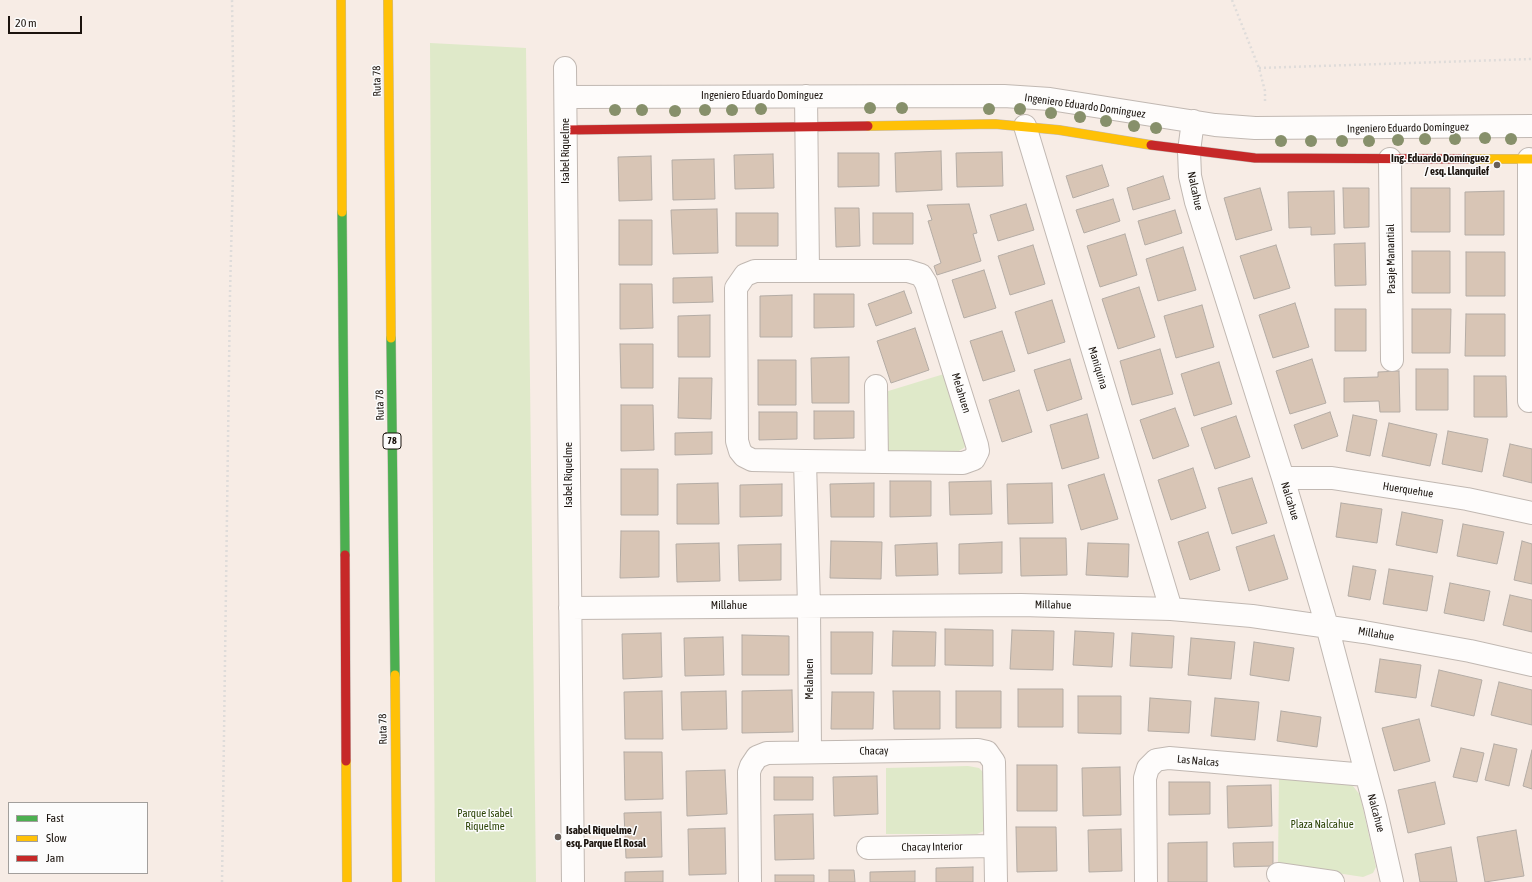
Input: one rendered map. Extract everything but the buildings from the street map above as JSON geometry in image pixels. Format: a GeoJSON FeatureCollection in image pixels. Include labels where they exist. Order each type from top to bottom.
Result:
{"type":"FeatureCollection","features":[{"type":"Feature","properties":{"kind":"main road"},"geometry":{"type":"LineString","coordinates":[[341,0],[347,882]]}},
{"type":"Feature","properties":{"kind":"main road","name":"Ruta 78"},"geometry":{"type":"LineString","coordinates":[[388,0],[397,882]]}},
{"type":"Feature","properties":{"kind":"main road"},"geometry":{"type":"LineString","coordinates":[[566,130],[965,124],[1025,126],[1189,151],[1281,159],[1531,159]]}},
{"type":"Feature","properties":{"kind":"street","name":"Isabel Riquelme"},"geometry":{"type":"LineString","coordinates":[[565,68],[573,882]]}},
{"type":"Feature","properties":{"kind":"street","name":"Ingeniero Eduardo Domínguez"},"geometry":{"type":"LineString","coordinates":[[566,96],[978,95],[1032,98],[1193,121],[1265,129],[1532,126]]}},
{"type":"Feature","properties":{"kind":"street"},"geometry":{"type":"LineString","coordinates":[[806,96],[808,271]]}},
{"type":"Feature","properties":{"kind":"street","name":"Nalcahue"},"geometry":{"type":"LineString","coordinates":[[1193,121],[1189,151],[1190,176],[1196,202],[1328,626],[1392,882]]}},
{"type":"Feature","properties":{"kind":"street","name":"Maniquina"},"geometry":{"type":"LineString","coordinates":[[1025,126],[1171,609]]}},
{"type":"Feature","properties":{"kind":"street","name":"Pasaje Manantial"},"geometry":{"type":"LineString","coordinates":[[1390,159],[1392,360]]}},
{"type":"Feature","properties":{"kind":"street"},"geometry":{"type":"LineString","coordinates":[[1529,401],[1531,159]]}},
{"type":"Feature","properties":{"kind":"street","name":"Melahuen"},"geometry":{"type":"LineString","coordinates":[[755,271],[808,271],[914,272],[921,275],[926,283],[977,445],[977,455],[968,462],[752,460],[744,456],[738,447],[736,288],[745,275],[755,271]]}},
{"type":"Feature","properties":{"kind":"street"},"geometry":{"type":"LineString","coordinates":[[876,386],[877,462]]}},
{"type":"Feature","properties":{"kind":"street","name":"Melahuen"},"geometry":{"type":"LineString","coordinates":[[805,461],[809,606],[810,752]]}},
{"type":"Feature","properties":{"kind":"street","name":"Huerquehue"},"geometry":{"type":"LineString","coordinates":[[1283,478],[1332,478],[1467,499],[1532,513]]}},
{"type":"Feature","properties":{"kind":"street","name":"Millahue"},"geometry":{"type":"LineString","coordinates":[[570,608],[1021,605],[1171,609],[1252,616],[1328,626],[1422,642],[1532,665]]}},
{"type":"Feature","properties":{"kind":"street","name":"Chacay"},"geometry":{"type":"LineString","coordinates":[[750,882],[750,766],[757,757],[767,752],[978,750],[987,752],[994,762],[996,882]]}},
{"type":"Feature","properties":{"kind":"street","name":"Las Nalcas"},"geometry":{"type":"LineString","coordinates":[[1146,882],[1145,778],[1148,768],[1156,760],[1168,758],[1366,775]]}},
{"type":"Feature","properties":{"kind":"street","name":"Chacay Interior"},"geometry":{"type":"LineString","coordinates":[[868,848],[995,846]]}},
{"type":"Feature","properties":{"kind":"street"},"geometry":{"type":"LineString","coordinates":[[1278,874],[1333,882]]}},
{"type":"Feature","properties":{"kind":"path"},"geometry":{"type":"LineString","coordinates":[[222,882],[230,294],[234,135],[232,0]]}},
{"type":"Feature","properties":{"kind":"path"},"geometry":{"type":"LineString","coordinates":[[1232,0],[1259,68],[1265,91],[1265,129]]}},
{"type":"Feature","properties":{"kind":"path"},"geometry":{"type":"LineString","coordinates":[[1259,68],[1532,59]]}},
{"type":"Feature","properties":{"kind":"green space","name":"Parque Isabel Riquelme"},"geometry":{"type":"Polygon","coordinates":[[[430,43],[526,48],[536,882],[435,882],[430,43]]]}},
{"type":"Feature","properties":{"kind":"green space"},"geometry":{"type":"Polygon","coordinates":[[[944,374],[966,445],[964,448],[957,452],[886,452],[885,392],[944,374]]]}},
{"type":"Feature","properties":{"kind":"green space"},"geometry":{"type":"Polygon","coordinates":[[[968,766],[979,768],[985,774],[986,827],[984,831],[977,834],[886,834],[886,768],[968,766]]]}},
{"type":"Feature","properties":{"kind":"green space","name":"Plaza Nalcahue"},"geometry":{"type":"Polygon","coordinates":[[[1279,776],[1347,782],[1353,786],[1360,795],[1376,867],[1373,873],[1363,877],[1278,864],[1279,776]]]}},
{"type":"Feature","properties":{"kind":"traffic: fast"},"geometry":{"type":"LineString","coordinates":[[342,212],[345,555]]}},
{"type":"Feature","properties":{"kind":"traffic: fast"},"geometry":{"type":"LineString","coordinates":[[391,338],[395,675]]}},
{"type":"Feature","properties":{"kind":"traffic: slow"},"geometry":{"type":"LineString","coordinates":[[341,0],[342,212]]}},
{"type":"Feature","properties":{"kind":"traffic: slow"},"geometry":{"type":"LineString","coordinates":[[388,0],[391,338]]}},
{"type":"Feature","properties":{"kind":"traffic: slow"},"geometry":{"type":"LineString","coordinates":[[868,126],[995,124],[1059,130],[1151,145]]}},
{"type":"Feature","properties":{"kind":"traffic: slow"},"geometry":{"type":"LineString","coordinates":[[1468,159],[1532,159]]}},
{"type":"Feature","properties":{"kind":"traffic: slow"},"geometry":{"type":"LineString","coordinates":[[395,675],[397,882]]}},
{"type":"Feature","properties":{"kind":"traffic: slow"},"geometry":{"type":"LineString","coordinates":[[346,761],[347,882]]}},
{"type":"Feature","properties":{"kind":"traffic: jam"},"geometry":{"type":"LineString","coordinates":[[566,130],[868,126]]}},
{"type":"Feature","properties":{"kind":"traffic: jam"},"geometry":{"type":"LineString","coordinates":[[1151,145],[1255,158],[1468,159]]}},
{"type":"Feature","properties":{"kind":"traffic: jam"},"geometry":{"type":"LineString","coordinates":[[345,555],[346,761]]}},
{"type":"Feature","properties":{"kind":"place","name":"Ing. Eduardo Domínguez / esq. Llanquilef"},"geometry":{"type":"Point","coordinates":[1497,165]}},
{"type":"Feature","properties":{"kind":"place","name":"Isabel Riquelme / esq. Parque El Rosal"},"geometry":{"type":"Point","coordinates":[558,837]}}]}
